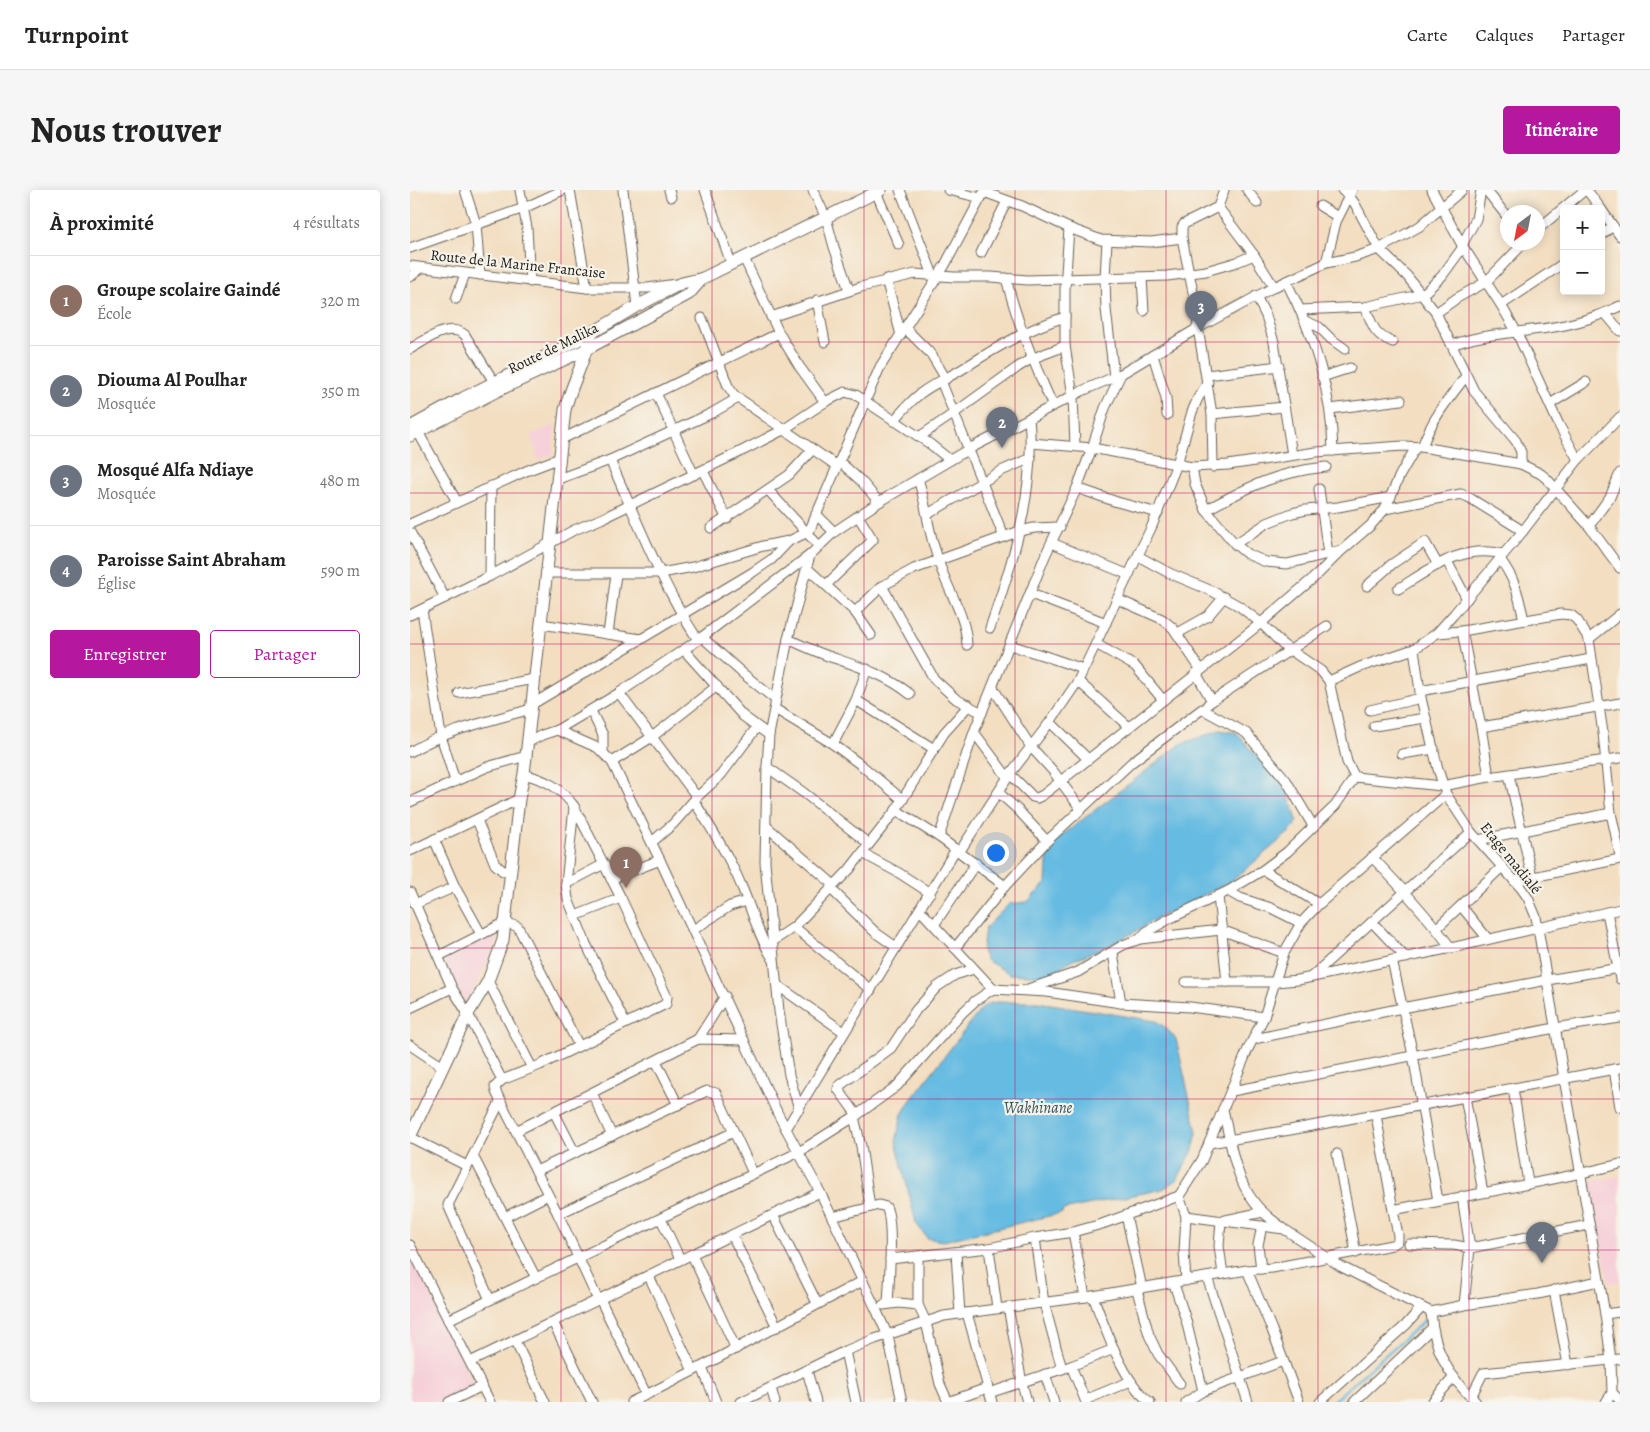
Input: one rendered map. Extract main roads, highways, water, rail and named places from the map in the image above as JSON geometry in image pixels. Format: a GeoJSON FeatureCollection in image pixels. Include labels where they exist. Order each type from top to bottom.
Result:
{"type":"FeatureCollection","features":[{"type":"Feature","properties":{"kind":"main road","name":"Route de Malika"},"geometry":{"type":"LineString","coordinates":[[413,432],[494,382],[590,334],[637,306],[682,283],[703,278],[878,191]]}},
{"type":"Feature","properties":{"kind":"main road","name":"Route de Malika"},"geometry":{"type":"LineString","coordinates":[[413,432],[588,349],[689,294],[703,278]]}},
{"type":"Feature","properties":{"kind":"main road"},"geometry":{"type":"LineString","coordinates":[[411,1130],[468,1014],[488,981],[504,940],[519,799],[524,774],[568,395],[588,349],[590,334]]}},
{"type":"Feature","properties":{"kind":"water"},"geometry":{"type":"Polygon","coordinates":[[[1220,730],[1237,733],[1253,752],[1262,758],[1286,787],[1297,820],[1293,829],[1232,881],[1152,921],[1104,948],[1068,962],[1048,976],[1010,974],[986,960],[982,951],[985,928],[1009,904],[1027,902],[1046,883],[1048,846],[1181,744],[1220,730]]]}},
{"type":"Feature","properties":{"kind":"water","name":"Wakhinane"},"geometry":{"type":"Polygon","coordinates":[[[997,1002],[1038,1002],[1156,1021],[1165,1027],[1176,1039],[1197,1132],[1193,1150],[1177,1180],[1163,1189],[1063,1210],[1062,1213],[943,1241],[927,1238],[916,1223],[896,1141],[902,1114],[981,1009],[988,1004],[997,1002]]]}},
{"type":"Feature","properties":{"kind":"waterway"},"geometry":{"type":"LineString","coordinates":[[1332,1402],[1424,1321]]}},
{"type":"Feature","properties":{"kind":"place","name":"Mosqué Alfa Ndiaye"},"geometry":{"type":"Point","coordinates":[1201,332]}},
{"type":"Feature","properties":{"kind":"place","name":"Diouma Al Poulhar"},"geometry":{"type":"Point","coordinates":[1002,448]}},
{"type":"Feature","properties":{"kind":"place","name":"Groupe scolaire Gaindé"},"geometry":{"type":"Point","coordinates":[626,888]}},
{"type":"Feature","properties":{"kind":"place","name":"Paroisse Saint Abraham"},"geometry":{"type":"Point","coordinates":[1542,1263]}}]}
